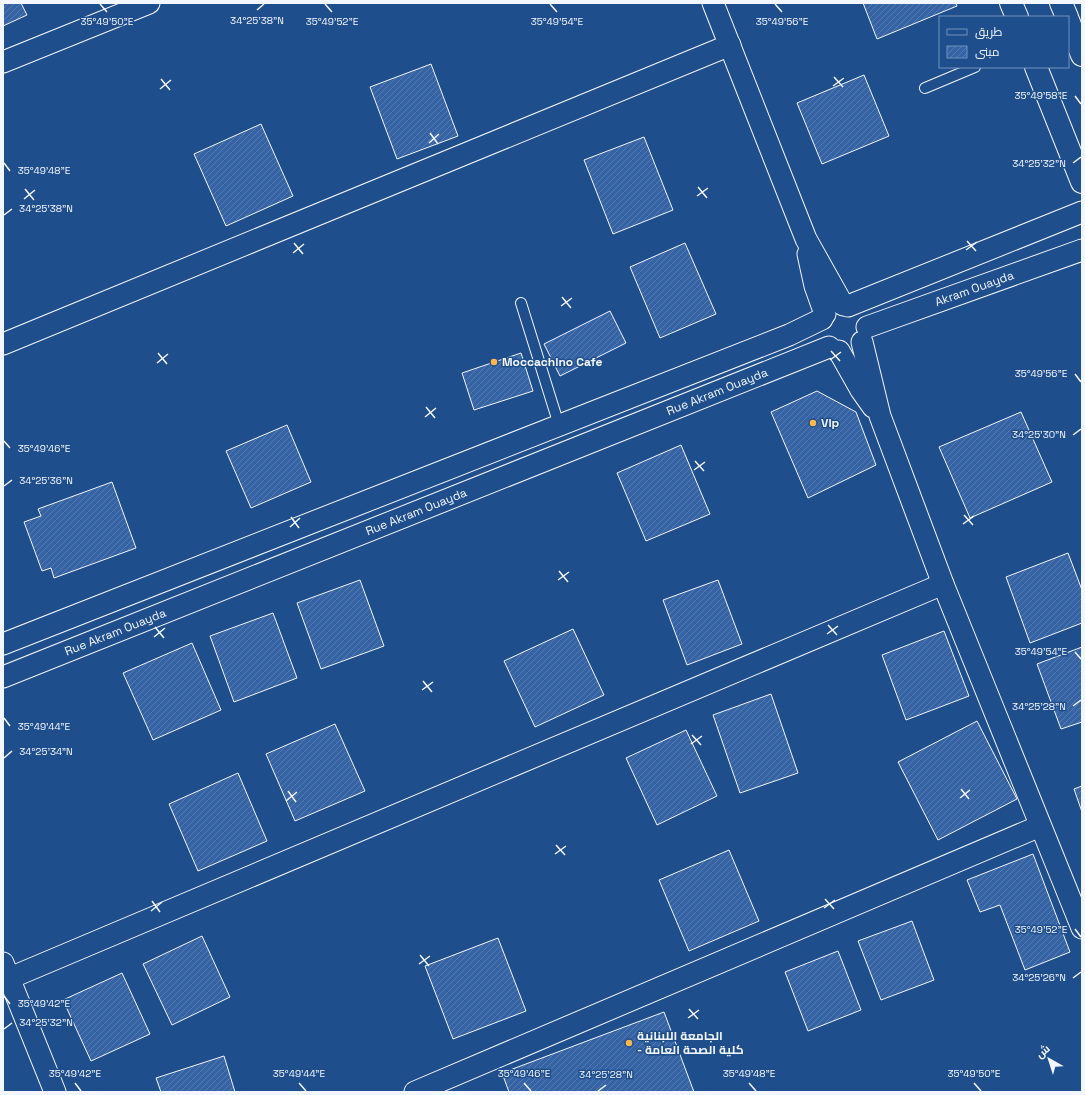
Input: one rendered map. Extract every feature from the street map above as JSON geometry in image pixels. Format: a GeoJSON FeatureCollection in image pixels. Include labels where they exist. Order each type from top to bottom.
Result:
{"type":"FeatureCollection","features":[{"type":"Feature","properties":{"kind":"highway"},"geometry":{"type":"LineString","coordinates":[[1011,3],[1017,16]]}},
{"type":"Feature","properties":{"kind":"highway"},"geometry":{"type":"LineString","coordinates":[[1061,3],[1067,16]]}},
{"type":"Feature","properties":{"kind":"highway"},"geometry":{"type":"LineString","coordinates":[[1069,22],[1082,55]]}},
{"type":"Feature","properties":{"kind":"highway"},"geometry":{"type":"LineString","coordinates":[[1036,68],[1082,182]]}},
{"type":"Feature","properties":{"kind":"street"},"geometry":{"type":"LineString","coordinates":[[3,62],[149,3]]}},
{"type":"Feature","properties":{"kind":"street"},"geometry":{"type":"LineString","coordinates":[[713,3],[806,239],[846,305],[857,310],[864,317],[864,334],[880,416],[943,584],[1082,928]]}},
{"type":"Feature","properties":{"kind":"street"},"geometry":{"type":"LineString","coordinates":[[3,344],[730,45]]}},
{"type":"Feature","properties":{"kind":"street"},"geometry":{"type":"LineString","coordinates":[[3,644],[789,335],[823,317],[833,307],[846,305],[1082,212]]}},
{"type":"Feature","properties":{"kind":"street"},"geometry":{"type":"LineString","coordinates":[[806,239],[815,286],[823,317],[820,329],[822,339],[834,349],[880,416]]}},
{"type":"Feature","properties":{"kind":"street","name":"Akram Ouayda"},"geometry":{"type":"LineString","coordinates":[[864,334],[1082,250]]}},
{"type":"Feature","properties":{"kind":"street"},"geometry":{"type":"LineString","coordinates":[[834,349],[852,350],[864,334]]}},
{"type":"Feature","properties":{"kind":"street","name":"Rue Akram Ouayda"},"geometry":{"type":"LineString","coordinates":[[3,677],[834,349]]}},
{"type":"Feature","properties":{"kind":"street"},"geometry":{"type":"LineString","coordinates":[[55,1092],[6,970],[943,584]]}},
{"type":"Feature","properties":{"kind":"street"},"geometry":{"type":"LineString","coordinates":[[415,1092],[1040,826]]}},
{"type":"Feature","properties":{"kind":"lane"},"geometry":{"type":"LineString","coordinates":[[925,88],[973,68]]}},
{"type":"Feature","properties":{"kind":"lane"},"geometry":{"type":"LineString","coordinates":[[521,303],[559,425]]}},
{"type":"Feature","properties":{"kind":"building"},"geometry":{"type":"Polygon","coordinates":[[[3,3],[21,3],[27,15],[3,26],[3,3]]]}},
{"type":"Feature","properties":{"kind":"building"},"geometry":{"type":"Polygon","coordinates":[[[863,3],[956,3],[957,6],[877,39],[863,3]]]}},
{"type":"Feature","properties":{"kind":"building"},"geometry":{"type":"Polygon","coordinates":[[[431,64],[458,136],[397,159],[370,87],[431,64]]]}},
{"type":"Feature","properties":{"kind":"building"},"geometry":{"type":"Polygon","coordinates":[[[864,75],[889,136],[822,164],[797,103],[864,75]]]}},
{"type":"Feature","properties":{"kind":"building"},"geometry":{"type":"Polygon","coordinates":[[[261,124],[293,196],[226,226],[194,154],[261,124]]]}},
{"type":"Feature","properties":{"kind":"building"},"geometry":{"type":"Polygon","coordinates":[[[644,137],[673,210],[613,234],[584,160],[644,137]]]}},
{"type":"Feature","properties":{"kind":"building"},"geometry":{"type":"Polygon","coordinates":[[[685,243],[716,314],[660,338],[630,267],[685,243]]]}},
{"type":"Feature","properties":{"kind":"building"},"geometry":{"type":"Polygon","coordinates":[[[610,311],[626,343],[560,376],[544,344],[610,311]]]}},
{"type":"Feature","properties":{"kind":"building"},"geometry":{"type":"Polygon","coordinates":[[[521,353],[533,391],[474,410],[462,373],[521,353]]]}},
{"type":"Feature","properties":{"kind":"building"},"geometry":{"type":"Polygon","coordinates":[[[817,391],[856,412],[876,465],[808,498],[771,412],[817,391]]]}},
{"type":"Feature","properties":{"kind":"building"},"geometry":{"type":"Polygon","coordinates":[[[1021,412],[1052,482],[970,518],[939,447],[1021,412]]]}},
{"type":"Feature","properties":{"kind":"building"},"geometry":{"type":"Polygon","coordinates":[[[287,425],[311,482],[251,508],[226,451],[287,425]]]}},
{"type":"Feature","properties":{"kind":"building"},"geometry":{"type":"Polygon","coordinates":[[[681,445],[710,514],[646,541],[617,473],[681,445]]]}},
{"type":"Feature","properties":{"kind":"building"},"geometry":{"type":"Polygon","coordinates":[[[112,482],[136,548],[54,578],[51,568],[42,571],[24,522],[41,516],[38,509],[112,482]]]}},
{"type":"Feature","properties":{"kind":"building"},"geometry":{"type":"Polygon","coordinates":[[[1068,553],[1082,590],[1082,623],[1030,643],[1006,577],[1068,553]]]}},
{"type":"Feature","properties":{"kind":"building"},"geometry":{"type":"Polygon","coordinates":[[[360,580],[384,646],[321,669],[297,603],[360,580]]]}},
{"type":"Feature","properties":{"kind":"building"},"geometry":{"type":"Polygon","coordinates":[[[718,580],[742,644],[687,665],[663,600],[718,580]]]}},
{"type":"Feature","properties":{"kind":"building"},"geometry":{"type":"Polygon","coordinates":[[[273,613],[297,678],[234,702],[210,636],[273,613]]]}},
{"type":"Feature","properties":{"kind":"building"},"geometry":{"type":"Polygon","coordinates":[[[573,629],[604,695],[535,727],[504,661],[573,629]]]}},
{"type":"Feature","properties":{"kind":"building"},"geometry":{"type":"Polygon","coordinates":[[[944,631],[969,696],[906,720],[882,655],[944,631]]]}},
{"type":"Feature","properties":{"kind":"building"},"geometry":{"type":"Polygon","coordinates":[[[192,643],[221,710],[153,740],[123,673],[192,643]]]}},
{"type":"Feature","properties":{"kind":"building"},"geometry":{"type":"Polygon","coordinates":[[[1082,647],[1082,722],[1061,729],[1037,664],[1082,647]]]}},
{"type":"Feature","properties":{"kind":"building"},"geometry":{"type":"Polygon","coordinates":[[[771,694],[798,773],[740,793],[713,715],[771,694]]]}},
{"type":"Feature","properties":{"kind":"building"},"geometry":{"type":"Polygon","coordinates":[[[977,721],[1017,799],[938,840],[898,762],[977,721]]]}},
{"type":"Feature","properties":{"kind":"building"},"geometry":{"type":"Polygon","coordinates":[[[335,724],[365,791],[295,821],[266,754],[335,724]]]}},
{"type":"Feature","properties":{"kind":"building"},"geometry":{"type":"Polygon","coordinates":[[[686,730],[717,796],[657,825],[626,758],[686,730]]]}},
{"type":"Feature","properties":{"kind":"building"},"geometry":{"type":"Polygon","coordinates":[[[238,773],[267,841],[198,871],[169,804],[238,773]]]}},
{"type":"Feature","properties":{"kind":"building"},"geometry":{"type":"Polygon","coordinates":[[[1082,786],[1082,812],[1074,789],[1082,786]]]}},
{"type":"Feature","properties":{"kind":"building"},"geometry":{"type":"Polygon","coordinates":[[[729,850],[759,921],[689,951],[659,880],[729,850]]]}},
{"type":"Feature","properties":{"kind":"building"},"geometry":{"type":"Polygon","coordinates":[[[1033,854],[1070,952],[1025,970],[1000,905],[980,912],[967,880],[1033,854]]]}},
{"type":"Feature","properties":{"kind":"building"},"geometry":{"type":"Polygon","coordinates":[[[912,921],[934,980],[881,1000],[858,941],[912,921]]]}},
{"type":"Feature","properties":{"kind":"building"},"geometry":{"type":"Polygon","coordinates":[[[202,936],[230,997],[172,1025],[143,964],[202,936]]]}},
{"type":"Feature","properties":{"kind":"building"},"geometry":{"type":"Polygon","coordinates":[[[498,938],[526,1011],[453,1039],[425,966],[498,938]]]}},
{"type":"Feature","properties":{"kind":"building"},"geometry":{"type":"Polygon","coordinates":[[[838,951],[861,1010],[808,1031],[785,972],[838,951]]]}},
{"type":"Feature","properties":{"kind":"building"},"geometry":{"type":"Polygon","coordinates":[[[122,973],[150,1034],[91,1061],[63,1000],[122,973]]]}},
{"type":"Feature","properties":{"kind":"building","name":"الجامعة اللبنانية - كلية الصحة العامة"},"geometry":{"type":"Polygon","coordinates":[[[664,1012],[694,1092],[509,1092],[502,1073],[664,1012]]]}},
{"type":"Feature","properties":{"kind":"building"},"geometry":{"type":"Polygon","coordinates":[[[224,1056],[235,1092],[161,1092],[156,1078],[224,1056]]]}},
{"type":"Feature","properties":{"kind":"place","name":"Moccachino Cafe"},"geometry":{"type":"Point","coordinates":[494,362]}},
{"type":"Feature","properties":{"kind":"place","name":"Vip"},"geometry":{"type":"Point","coordinates":[813,423]}},
{"type":"Feature","properties":{"kind":"place","name":"الجامعة اللبنانية - كلية الصحة العامة"},"geometry":{"type":"Point","coordinates":[629,1043]}}]}
